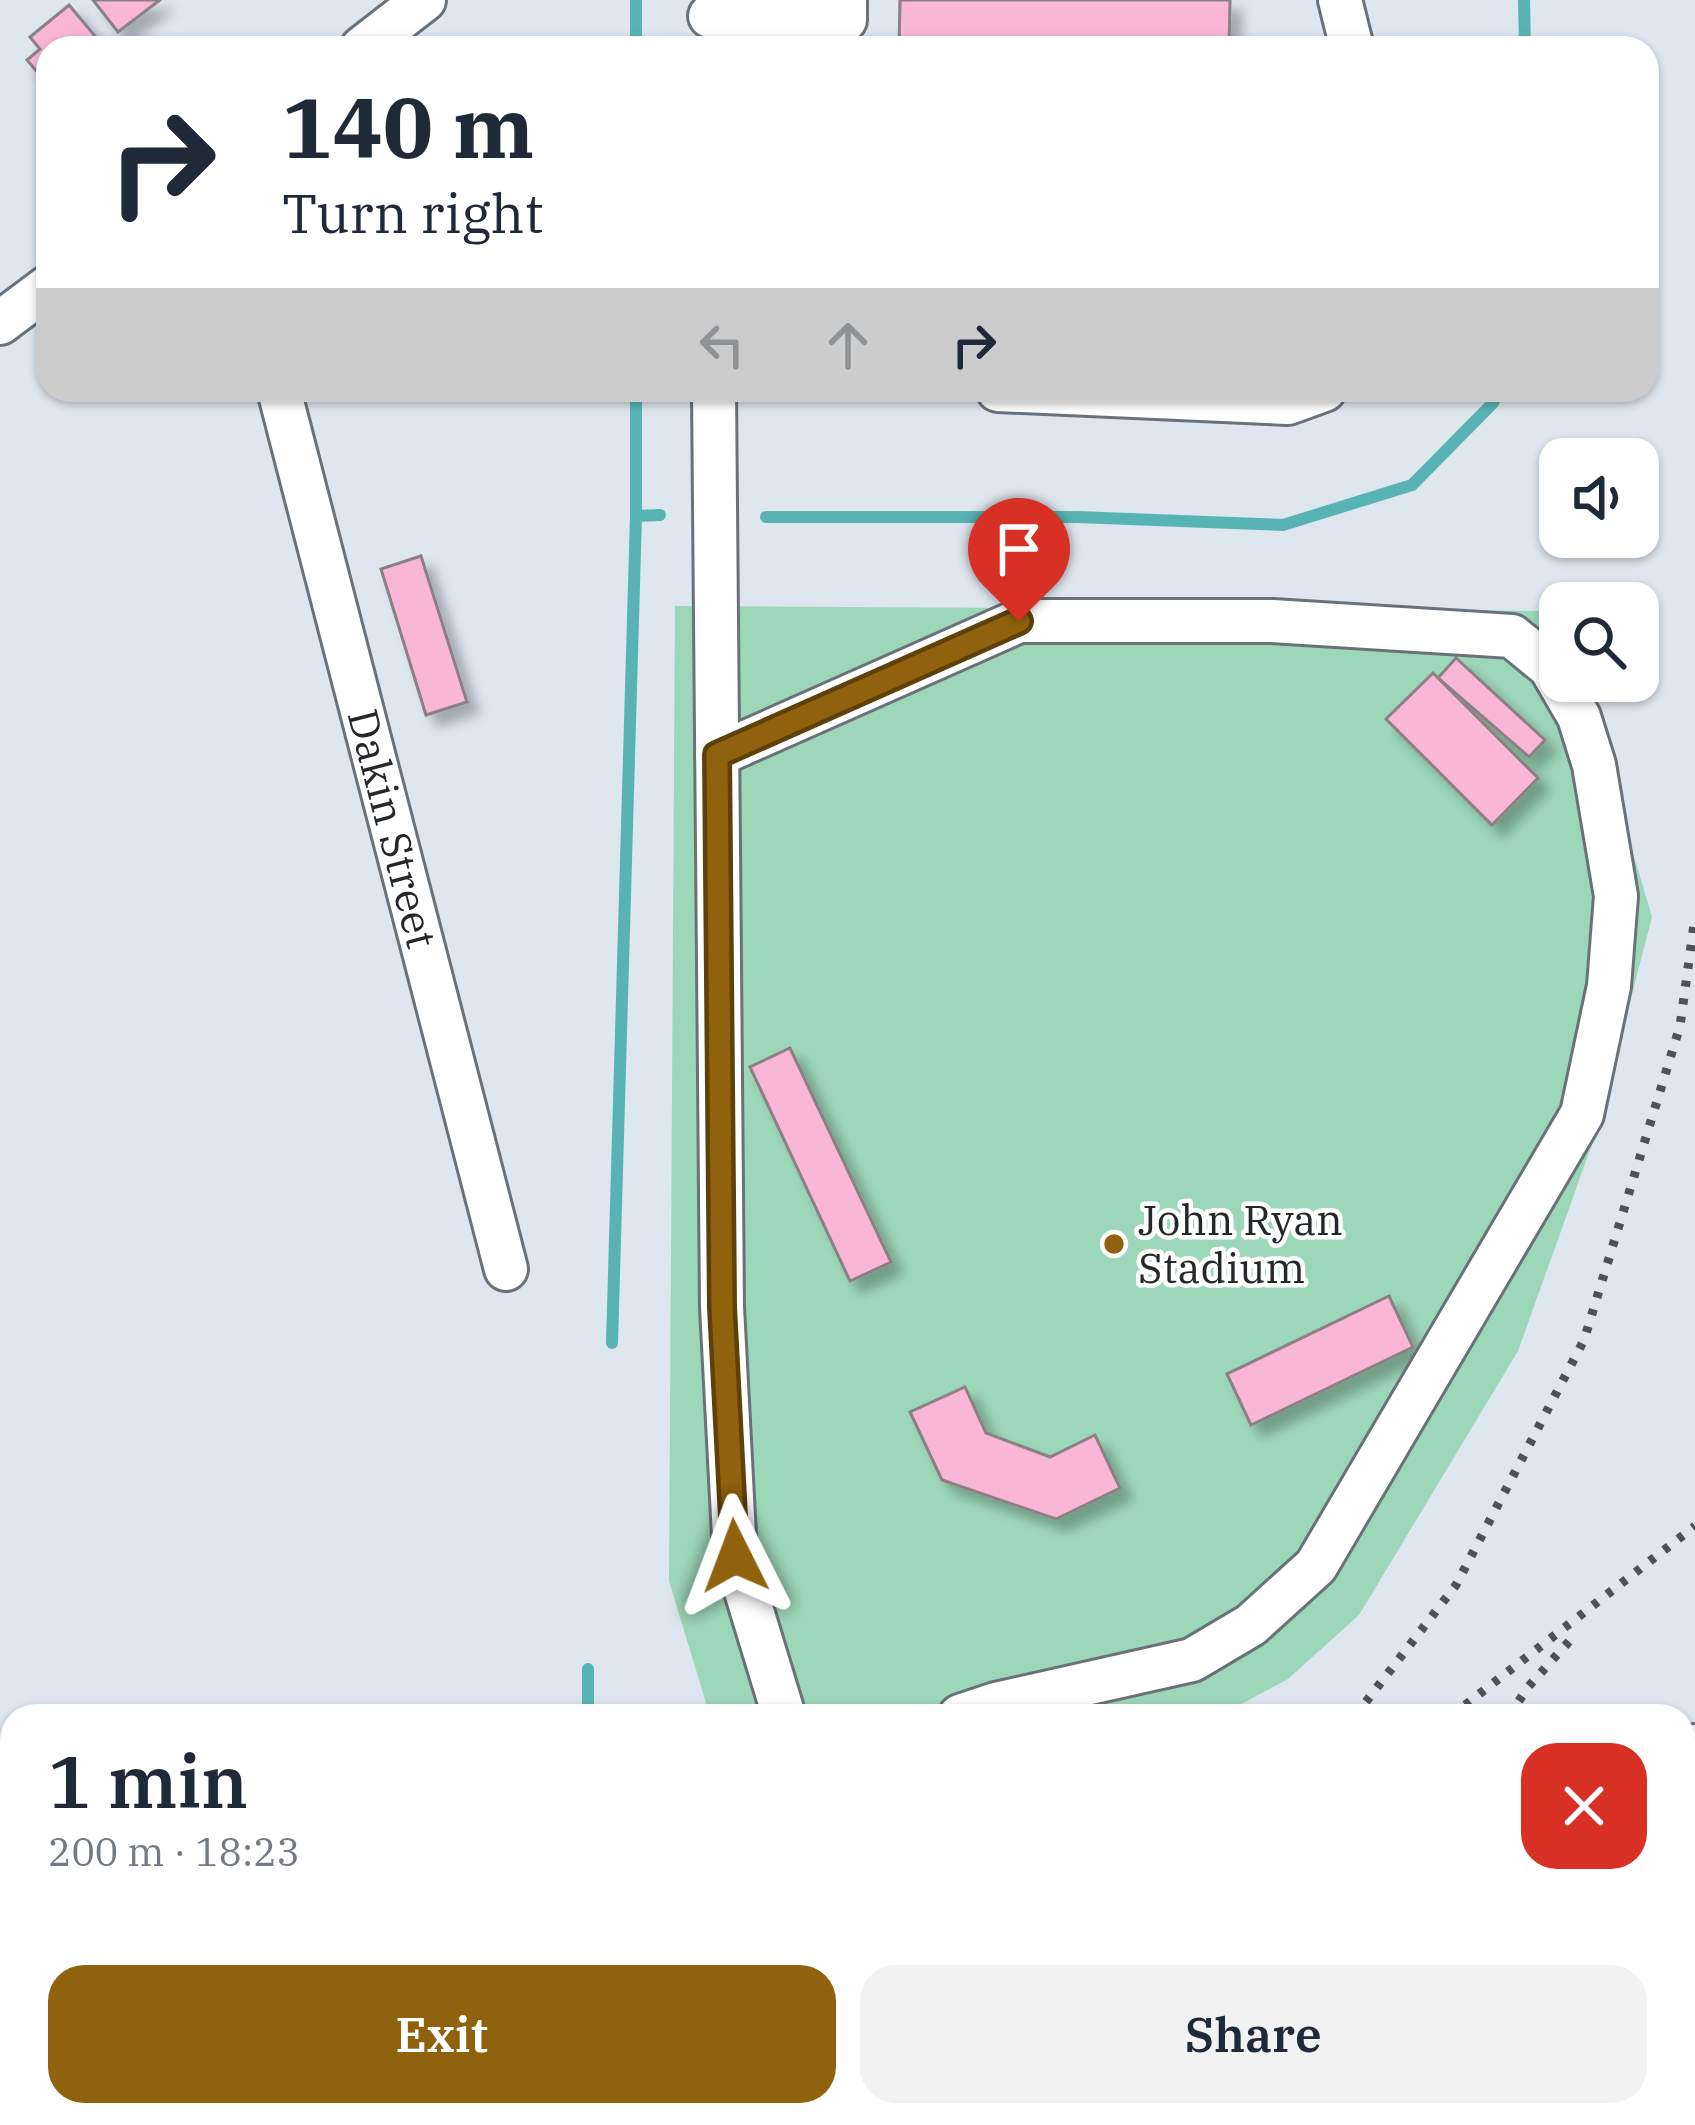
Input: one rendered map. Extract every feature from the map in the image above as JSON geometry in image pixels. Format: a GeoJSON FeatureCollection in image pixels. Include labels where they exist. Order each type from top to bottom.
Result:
{"type":"FeatureCollection","features":[{"type":"Feature","properties":{"kind":"street"},"geometry":{"type":"LineString","coordinates":[[378,36],[424,0]]}},
{"type":"Feature","properties":{"kind":"street"},"geometry":{"type":"LineString","coordinates":[[710,21],[844,20],[845,0]]}},
{"type":"Feature","properties":{"kind":"street"},"geometry":{"type":"LineString","coordinates":[[1340,0],[1349,36]]}},
{"type":"Feature","properties":{"kind":"street"},"geometry":{"type":"LineString","coordinates":[[0,323],[36,296]]}},
{"type":"Feature","properties":{"kind":"street","name":"Dakin Street"},"geometry":{"type":"LineString","coordinates":[[282,402],[506,1269]]}},
{"type":"Feature","properties":{"kind":"street"},"geometry":{"type":"LineString","coordinates":[[713,402],[722,1307],[735,1556],[780,1704]]}},
{"type":"Feature","properties":{"kind":"street"},"geometry":{"type":"LineString","coordinates":[[717,755],[1019,621],[1272,621],[1512,636],[1550,668],[1580,717],[1594,764],[1616,896],[1609,986],[1582,1114],[1316,1566],[1251,1625],[1192,1660],[996,1704]]}},
{"type":"Feature","properties":{"kind":"green space","name":"John Ryan Stadium"},"geometry":{"type":"Polygon","coordinates":[[[675,606],[1539,611],[1539,702],[1588,702],[1652,917],[1595,1136],[1518,1351],[1359,1615],[1288,1679],[1241,1704],[706,1704],[669,1581],[675,606]]]}},
{"type":"Feature","properties":{"kind":"building"},"geometry":{"type":"Polygon","coordinates":[[[93,0],[160,0],[118,32],[93,0]]]}},
{"type":"Feature","properties":{"kind":"building"},"geometry":{"type":"Polygon","coordinates":[[[900,0],[1230,0],[1229,36],[899,36],[900,0]]]}},
{"type":"Feature","properties":{"kind":"building"},"geometry":{"type":"Polygon","coordinates":[[[69,5],[95,36],[36,36],[36,44],[30,37],[69,5]]]}},
{"type":"Feature","properties":{"kind":"building"},"geometry":{"type":"Polygon","coordinates":[[[421,556],[467,702],[426,715],[381,569],[421,556]]]}},
{"type":"Feature","properties":{"kind":"building"},"geometry":{"type":"Polygon","coordinates":[[[1456,658],[1545,740],[1529,757],[1438,678],[1456,658]]]}},
{"type":"Feature","properties":{"kind":"building"},"geometry":{"type":"Polygon","coordinates":[[[1433,673],[1538,778],[1492,825],[1386,719],[1433,673]]]}},
{"type":"Feature","properties":{"kind":"building"},"geometry":{"type":"Polygon","coordinates":[[[790,1048],[891,1262],[850,1281],[750,1067],[790,1048]]]}},
{"type":"Feature","properties":{"kind":"building"},"geometry":{"type":"Polygon","coordinates":[[[1389,1296],[1413,1347],[1251,1425],[1227,1374],[1389,1296]]]}},
{"type":"Feature","properties":{"kind":"building"},"geometry":{"type":"Polygon","coordinates":[[[965,1387],[986,1433],[1050,1457],[1095,1435],[1120,1488],[1056,1519],[942,1480],[910,1412],[965,1387]]]}},
{"type":"Feature","properties":{"kind":"waterway"},"geometry":{"type":"LineString","coordinates":[[636,0],[636,36]]}},
{"type":"Feature","properties":{"kind":"waterway"},"geometry":{"type":"LineString","coordinates":[[1524,0],[1525,36]]}},
{"type":"Feature","properties":{"kind":"waterway"},"geometry":{"type":"LineString","coordinates":[[612,1343],[636,402]]}},
{"type":"Feature","properties":{"kind":"waterway"},"geometry":{"type":"LineString","coordinates":[[766,517],[1077,517],[1283,525],[1412,485],[1493,402]]}},
{"type":"Feature","properties":{"kind":"waterway"},"geometry":{"type":"LineString","coordinates":[[636,516],[660,515]]}},
{"type":"Feature","properties":{"kind":"waterway"},"geometry":{"type":"LineString","coordinates":[[588,1669],[588,1704]]}},
{"type":"Feature","properties":{"kind":"railway"},"geometry":{"type":"LineString","coordinates":[[1364,1704],[1456,1585],[1584,1340],[1680,1026],[1695,917]]}},
{"type":"Feature","properties":{"kind":"railway"},"geometry":{"type":"LineString","coordinates":[[1466,1704],[1695,1526]]}},
{"type":"Feature","properties":{"kind":"railway"},"geometry":{"type":"LineString","coordinates":[[1517,1704],[1573,1637]]}},
{"type":"Feature","properties":{"kind":"place","name":"John Ryan Stadium"},"geometry":{"type":"Point","coordinates":[1114,1244]}},
{"type":"Feature","properties":{"kind":"route"},"geometry":{"type":"LineString","coordinates":[[735,1556],[722,1307],[717,755],[1019,621]]}}]}
